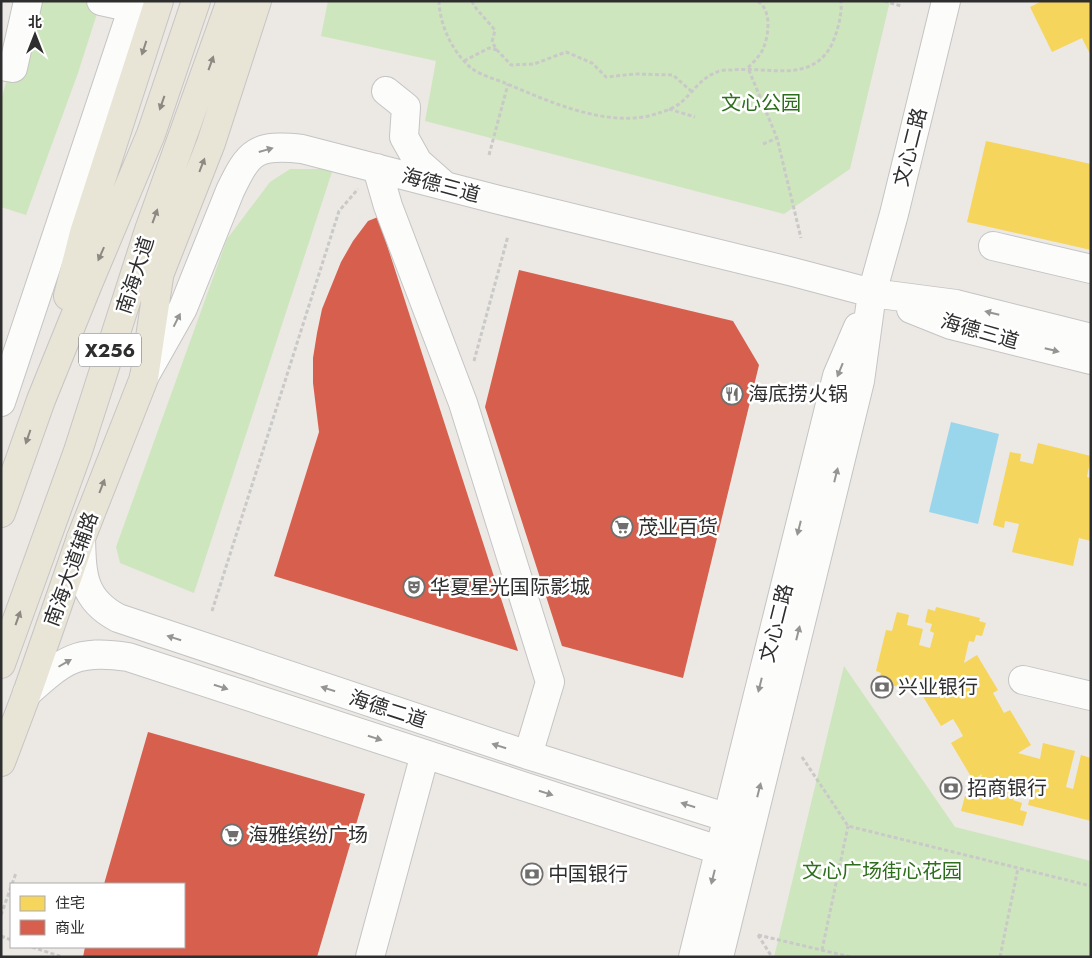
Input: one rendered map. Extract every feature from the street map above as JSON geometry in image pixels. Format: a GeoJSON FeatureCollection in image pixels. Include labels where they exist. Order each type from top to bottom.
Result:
{"type":"FeatureCollection","features":[{"type":"Feature","properties":{"kind":"main road","name":"南海大道"},"geometry":{"type":"LineString","coordinates":[[1,664],[78,451],[149,230],[220,37],[231,1]]}},
{"type":"Feature","properties":{"kind":"main road"},"geometry":{"type":"LineString","coordinates":[[78,451],[159,277],[211,143],[257,1]]}},
{"type":"Feature","properties":{"kind":"main road"},"geometry":{"type":"LineString","coordinates":[[41,400],[142,3]]}},
{"type":"Feature","properties":{"kind":"main road","name":"南海大道"},"geometry":{"type":"LineString","coordinates":[[1,514],[41,400],[151,134],[192,13]]}},
{"type":"Feature","properties":{"kind":"main road","name":"南海大道辅路"},"geometry":{"type":"LineString","coordinates":[[1,762],[82,538],[144,378],[159,277]]}},
{"type":"Feature","properties":{"kind":"street"},"geometry":{"type":"LineString","coordinates":[[1,66],[13,68],[28,1]]}},
{"type":"Feature","properties":{"kind":"street"},"geometry":{"type":"LineString","coordinates":[[1,402],[142,3],[101,1]]}},
{"type":"Feature","properties":{"kind":"street","name":"文心二路"},"geometry":{"type":"LineString","coordinates":[[693,957],[731,854],[837,376],[872,293],[896,205],[946,1]]}},
{"type":"Feature","properties":{"kind":"street"},"geometry":{"type":"LineString","coordinates":[[386,91],[406,107],[404,137],[418,162],[445,186]]}},
{"type":"Feature","properties":{"kind":"street","name":"海德三道"},"geometry":{"type":"LineString","coordinates":[[144,378],[183,308],[230,191],[248,160],[260,150],[278,146],[302,149],[872,293],[956,304],[1091,338]]}},
{"type":"Feature","properties":{"kind":"street"},"geometry":{"type":"LineString","coordinates":[[377,168],[388,206],[463,403],[550,682],[528,756]]}},
{"type":"Feature","properties":{"kind":"street"},"geometry":{"type":"LineString","coordinates":[[993,246],[1091,269]]}},
{"type":"Feature","properties":{"kind":"street","name":"海德三道"},"geometry":{"type":"LineString","coordinates":[[872,293],[951,325],[1091,360]]}},
{"type":"Feature","properties":{"kind":"street","name":"海德二道"},"geometry":{"type":"LineString","coordinates":[[82,538],[83,576],[87,589],[105,612],[118,618],[528,756],[739,821]]}},
{"type":"Feature","properties":{"kind":"street","name":"海德二道"},"geometry":{"type":"LineString","coordinates":[[27,694],[68,660],[89,654],[121,656],[731,854]]}},
{"type":"Feature","properties":{"kind":"street"},"geometry":{"type":"LineString","coordinates":[[1023,680],[1091,696]]}},
{"type":"Feature","properties":{"kind":"street"},"geometry":{"type":"LineString","coordinates":[[370,957],[425,754]]}},
{"type":"Feature","properties":{"kind":"street","name":"文心二路"},"geometry":{"type":"LineString","coordinates":[[719,957],[731,854]]}},
{"type":"Feature","properties":{"kind":"path"},"geometry":{"type":"LineString","coordinates":[[438,1],[440,17],[446,32],[464,61],[473,70],[591,115],[625,119],[658,114],[679,104],[698,84],[717,71],[748,68],[788,72],[813,65],[827,54],[834,39],[842,9],[842,1]]}},
{"type":"Feature","properties":{"kind":"path"},"geometry":{"type":"LineString","coordinates":[[472,1],[474,6],[496,30],[492,42],[496,50],[511,65],[534,64],[566,52],[592,63],[606,77],[635,74],[673,75],[692,90]]}},
{"type":"Feature","properties":{"kind":"path"},"geometry":{"type":"LineString","coordinates":[[748,68],[763,50],[769,25],[764,5],[758,1]]}},
{"type":"Feature","properties":{"kind":"path"},"geometry":{"type":"LineString","coordinates":[[884,1],[901,6]]}},
{"type":"Feature","properties":{"kind":"path"},"geometry":{"type":"LineString","coordinates":[[464,61],[489,48],[496,50]]}},
{"type":"Feature","properties":{"kind":"path"},"geometry":{"type":"LineString","coordinates":[[748,68],[777,138],[801,238]]}},
{"type":"Feature","properties":{"kind":"path"},"geometry":{"type":"LineString","coordinates":[[489,155],[508,84]]}},
{"type":"Feature","properties":{"kind":"path"},"geometry":{"type":"LineString","coordinates":[[668,109],[695,117]]}},
{"type":"Feature","properties":{"kind":"path"},"geometry":{"type":"LineString","coordinates":[[763,144],[777,138]]}},
{"type":"Feature","properties":{"kind":"path"},"geometry":{"type":"LineString","coordinates":[[212,611],[339,211],[377,168]]}},
{"type":"Feature","properties":{"kind":"path"},"geometry":{"type":"LineString","coordinates":[[473,366],[508,236]]}},
{"type":"Feature","properties":{"kind":"path"},"geometry":{"type":"LineString","coordinates":[[802,757],[848,826],[1091,886]]}},
{"type":"Feature","properties":{"kind":"path"},"geometry":{"type":"LineString","coordinates":[[822,950],[848,826]]}},
{"type":"Feature","properties":{"kind":"path"},"geometry":{"type":"LineString","coordinates":[[1000,957],[1018,868]]}},
{"type":"Feature","properties":{"kind":"path"},"geometry":{"type":"LineString","coordinates":[[13,883],[16,873]]}},
{"type":"Feature","properties":{"kind":"path"},"geometry":{"type":"LineString","coordinates":[[1,915],[10,890]]}},
{"type":"Feature","properties":{"kind":"path"},"geometry":{"type":"LineString","coordinates":[[772,957],[758,935],[851,957]]}},
{"type":"Feature","properties":{"kind":"path"},"geometry":{"type":"LineString","coordinates":[[35,948],[62,957]]}},
{"type":"Feature","properties":{"kind":"green space"},"geometry":{"type":"Polygon","coordinates":[[[28,1],[101,1],[78,73],[26,215],[1,207],[1,101],[28,1]]]}},
{"type":"Feature","properties":{"kind":"green space","name":"文心公园"},"geometry":{"type":"Polygon","coordinates":[[[328,1],[890,1],[850,169],[784,214],[425,121],[436,61],[321,36],[328,1]]]}},
{"type":"Feature","properties":{"kind":"green space"},"geometry":{"type":"Polygon","coordinates":[[[290,169],[333,169],[194,593],[120,563],[116,547],[227,239],[270,182],[290,169]]]}},
{"type":"Feature","properties":{"kind":"green space","name":"文心广场街心花园"},"geometry":{"type":"Polygon","coordinates":[[[844,666],[955,827],[1091,861],[1091,957],[774,957],[844,666]]]}},
{"type":"Feature","properties":{"kind":"water"},"geometry":{"type":"Polygon","coordinates":[[[951,422],[999,434],[978,524],[929,512],[951,422]]]}},
{"type":"Feature","properties":{"kind":"building: 住宅"},"geometry":{"type":"Polygon","coordinates":[[[1042,1],[1091,1],[1091,56],[1082,38],[1052,52],[1030,7],[1042,1]]]}},
{"type":"Feature","properties":{"kind":"building: 住宅"},"geometry":{"type":"Polygon","coordinates":[[[986,141],[1091,164],[1091,250],[967,222],[986,141]]]}},
{"type":"Feature","properties":{"kind":"building: 住宅"},"geometry":{"type":"Polygon","coordinates":[[[1038,443],[1091,456],[1087,477],[1091,478],[1091,541],[1079,538],[1073,566],[1012,552],[1019,524],[1005,521],[1004,528],[993,525],[1010,452],[1021,454],[1020,461],[1033,464],[1038,443]]]}},
{"type":"Feature","properties":{"kind":"building: 住宅"},"geometry":{"type":"Polygon","coordinates":[[[936,607],[980,618],[979,621],[986,623],[982,636],[976,635],[974,642],[969,641],[964,663],[977,655],[998,690],[993,693],[1004,713],[1010,710],[1031,745],[1018,753],[1040,759],[1043,743],[1075,751],[1066,787],[1073,789],[1081,755],[1091,758],[1091,821],[1028,805],[1031,793],[1015,790],[1013,800],[1022,803],[1020,810],[1027,812],[1023,826],[961,811],[965,796],[972,798],[974,790],[978,791],[982,774],[973,780],[951,743],[963,736],[958,727],[953,719],[941,726],[919,690],[931,682],[911,677],[908,690],[892,685],[890,695],[876,692],[881,673],[876,671],[886,630],[892,631],[897,612],[909,615],[907,625],[923,629],[919,645],[930,648],[934,633],[930,631],[932,624],[925,622],[928,609],[935,611],[936,607]]]}},
{"type":"Feature","properties":{"kind":"building: 商业"},"geometry":{"type":"Polygon","coordinates":[[[378,217],[518,651],[274,576],[319,432],[313,383],[313,358],[322,309],[341,262],[353,241],[368,221],[378,217]]]}},
{"type":"Feature","properties":{"kind":"building: 商业","name":"茂业百货"},"geometry":{"type":"Polygon","coordinates":[[[519,270],[733,321],[759,365],[683,678],[562,646],[485,407],[519,270]]]}},
{"type":"Feature","properties":{"kind":"building: 商业","name":"海雅缤纷广场"},"geometry":{"type":"Polygon","coordinates":[[[148,732],[365,794],[317,957],[83,957],[85,948],[185,948],[185,883],[104,883],[148,732]]]}},
{"type":"Feature","properties":{"kind":"place","name":"海底捞火锅"},"geometry":{"type":"Point","coordinates":[732,394]}},
{"type":"Feature","properties":{"kind":"place","name":"茂业百货"},"geometry":{"type":"Point","coordinates":[622,527]}},
{"type":"Feature","properties":{"kind":"place","name":"华夏星光国际影城"},"geometry":{"type":"Point","coordinates":[414,587]}},
{"type":"Feature","properties":{"kind":"place","name":"兴业银行"},"geometry":{"type":"Point","coordinates":[882,687]}},
{"type":"Feature","properties":{"kind":"place","name":"招商银行"},"geometry":{"type":"Point","coordinates":[951,788]}},
{"type":"Feature","properties":{"kind":"place","name":"海雅缤纷广场"},"geometry":{"type":"Point","coordinates":[232,835]}},
{"type":"Feature","properties":{"kind":"place","name":"中国银行"},"geometry":{"type":"Point","coordinates":[532,874]}}]}
